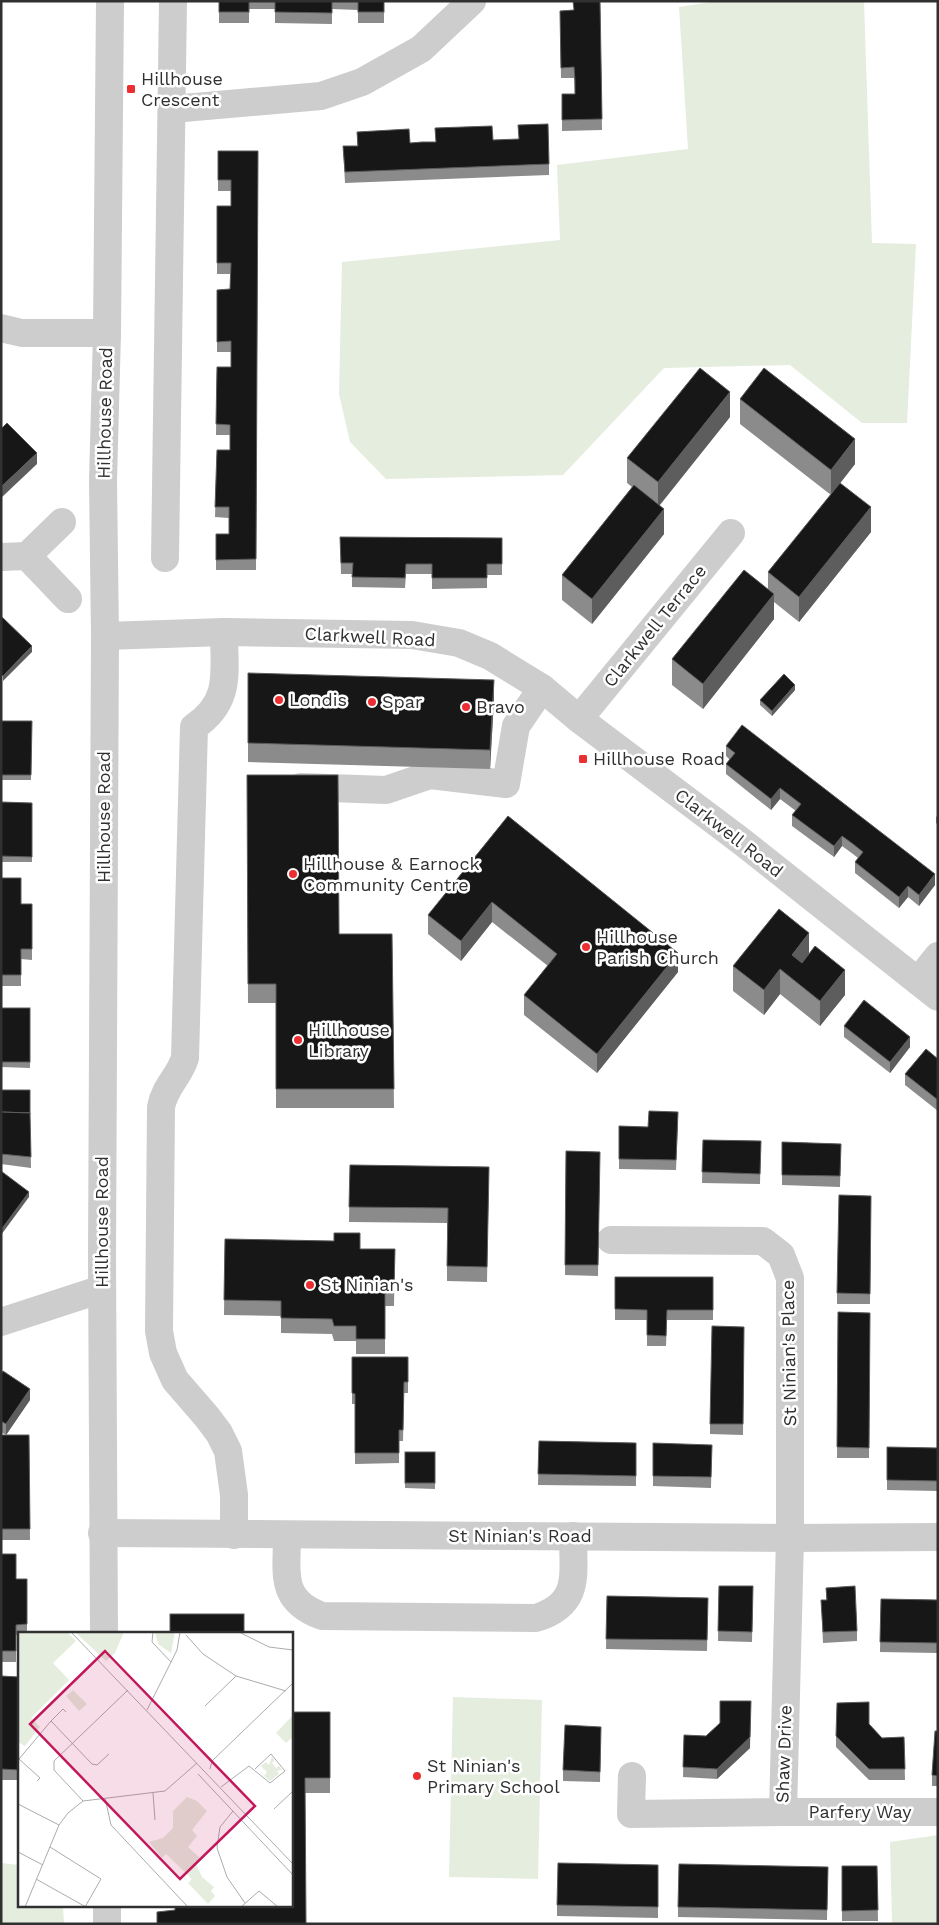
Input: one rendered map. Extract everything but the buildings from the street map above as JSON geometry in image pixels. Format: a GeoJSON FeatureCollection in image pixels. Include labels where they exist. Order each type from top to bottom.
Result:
{"type":"FeatureCollection","features":[{"type":"Feature","properties":{"kind":"street","name":"Hillhouse Road"},"geometry":{"type":"LineString","coordinates":[[104,1632],[102,1533],[105,636],[103,481],[107,333],[110,1]]}},
{"type":"Feature","properties":{"kind":"street"},"geometry":{"type":"LineString","coordinates":[[166,558],[173,1]]}},
{"type":"Feature","properties":{"kind":"street"},"geometry":{"type":"LineString","coordinates":[[172,109],[321,96],[362,82],[421,49],[472,1]]}},
{"type":"Feature","properties":{"kind":"street"},"geometry":{"type":"LineString","coordinates":[[1,328],[22,333],[107,333]]}},
{"type":"Feature","properties":{"kind":"street"},"geometry":{"type":"LineString","coordinates":[[62,522],[14,557],[68,599]]}},
{"type":"Feature","properties":{"kind":"street","name":"Clarkwell Terrace"},"geometry":{"type":"LineString","coordinates":[[579,719],[731,533]]}},
{"type":"Feature","properties":{"kind":"street"},"geometry":{"type":"LineString","coordinates":[[224,632],[224,680],[222,693],[211,713],[194,727],[185,1058],[183,1066],[163,1096],[161,1107],[159,1331],[163,1353],[175,1380],[207,1416],[219,1433],[228,1451],[234,1495],[234,1535]]}},
{"type":"Feature","properties":{"kind":"street","name":"Clarkwell Road"},"geometry":{"type":"LineString","coordinates":[[105,636],[224,632],[412,635],[459,643],[490,656],[542,688],[579,719],[741,841],[928,989]]}},
{"type":"Feature","properties":{"kind":"street"},"geometry":{"type":"LineString","coordinates":[[289,786],[386,790],[430,775],[506,784],[516,726],[542,688]]}},
{"type":"Feature","properties":{"kind":"street"},"geometry":{"type":"LineString","coordinates":[[928,989],[938,956]]}},
{"type":"Feature","properties":{"kind":"street","name":"St Ninian's Place"},"geometry":{"type":"LineString","coordinates":[[611,1240],[763,1241],[781,1255],[790,1278],[790,1538]]}},
{"type":"Feature","properties":{"kind":"street"},"geometry":{"type":"LineString","coordinates":[[1,1322],[102,1289]]}},
{"type":"Feature","properties":{"kind":"street","name":"St Ninian's Road"},"geometry":{"type":"LineString","coordinates":[[102,1533],[790,1538],[938,1537]]}},
{"type":"Feature","properties":{"kind":"street"},"geometry":{"type":"LineString","coordinates":[[287,1535],[287,1573],[290,1591],[298,1603],[307,1611],[322,1616],[526,1618],[536,1618],[558,1609],[565,1602],[571,1591],[573,1536]]}},
{"type":"Feature","properties":{"kind":"street","name":"Shaw Drive"},"geometry":{"type":"LineString","coordinates":[[632,1776],[631,1814],[783,1812],[790,1538]]}},
{"type":"Feature","properties":{"kind":"street","name":"Parfery Way"},"geometry":{"type":"LineString","coordinates":[[783,1812],[938,1812]]}},
{"type":"Feature","properties":{"kind":"street"},"geometry":{"type":"LineString","coordinates":[[107,1908],[107,1924]]}},
{"type":"Feature","properties":{"kind":"green space"},"geometry":{"type":"Polygon","coordinates":[[[717,1],[864,1],[872,243],[916,244],[907,423],[862,423],[790,365],[664,368],[563,475],[386,479],[350,442],[339,394],[342,262],[560,240],[557,165],[688,149],[679,7],[717,1]]]}},
{"type":"Feature","properties":{"kind":"green space"},"geometry":{"type":"Polygon","coordinates":[[[453,1697],[542,1700],[538,1879],[449,1877],[453,1697]]]}},
{"type":"Feature","properties":{"kind":"green space"},"geometry":{"type":"Polygon","coordinates":[[[938,1835],[938,1924],[892,1924],[890,1842],[938,1835]]]}},
{"type":"Feature","properties":{"kind":"green space"},"geometry":{"type":"Polygon","coordinates":[[[1,1863],[18,1865],[18,1908],[63,1908],[64,1924],[1,1924],[1,1863]]]}},
{"type":"Feature","properties":{"kind":"place","name":"Hillhouse Crescent"},"geometry":{"type":"Point","coordinates":[131,89]}},
{"type":"Feature","properties":{"kind":"place","name":"Londis"},"geometry":{"type":"Point","coordinates":[279,700]}},
{"type":"Feature","properties":{"kind":"place","name":"Spar"},"geometry":{"type":"Point","coordinates":[372,702]}},
{"type":"Feature","properties":{"kind":"place","name":"Bravo"},"geometry":{"type":"Point","coordinates":[466,707]}},
{"type":"Feature","properties":{"kind":"place","name":"Hillhouse Road"},"geometry":{"type":"Point","coordinates":[583,759]}},
{"type":"Feature","properties":{"kind":"place","name":"Hillhouse & Earnock Community Centre"},"geometry":{"type":"Point","coordinates":[293,874]}},
{"type":"Feature","properties":{"kind":"place","name":"Hillhouse Parish Church"},"geometry":{"type":"Point","coordinates":[586,947]}},
{"type":"Feature","properties":{"kind":"place","name":"Hillhouse Library"},"geometry":{"type":"Point","coordinates":[298,1040]}},
{"type":"Feature","properties":{"kind":"place","name":"St Ninian's"},"geometry":{"type":"Point","coordinates":[310,1285]}},
{"type":"Feature","properties":{"kind":"place","name":"St Ninian's Primary School"},"geometry":{"type":"Point","coordinates":[417,1776]}}]}
